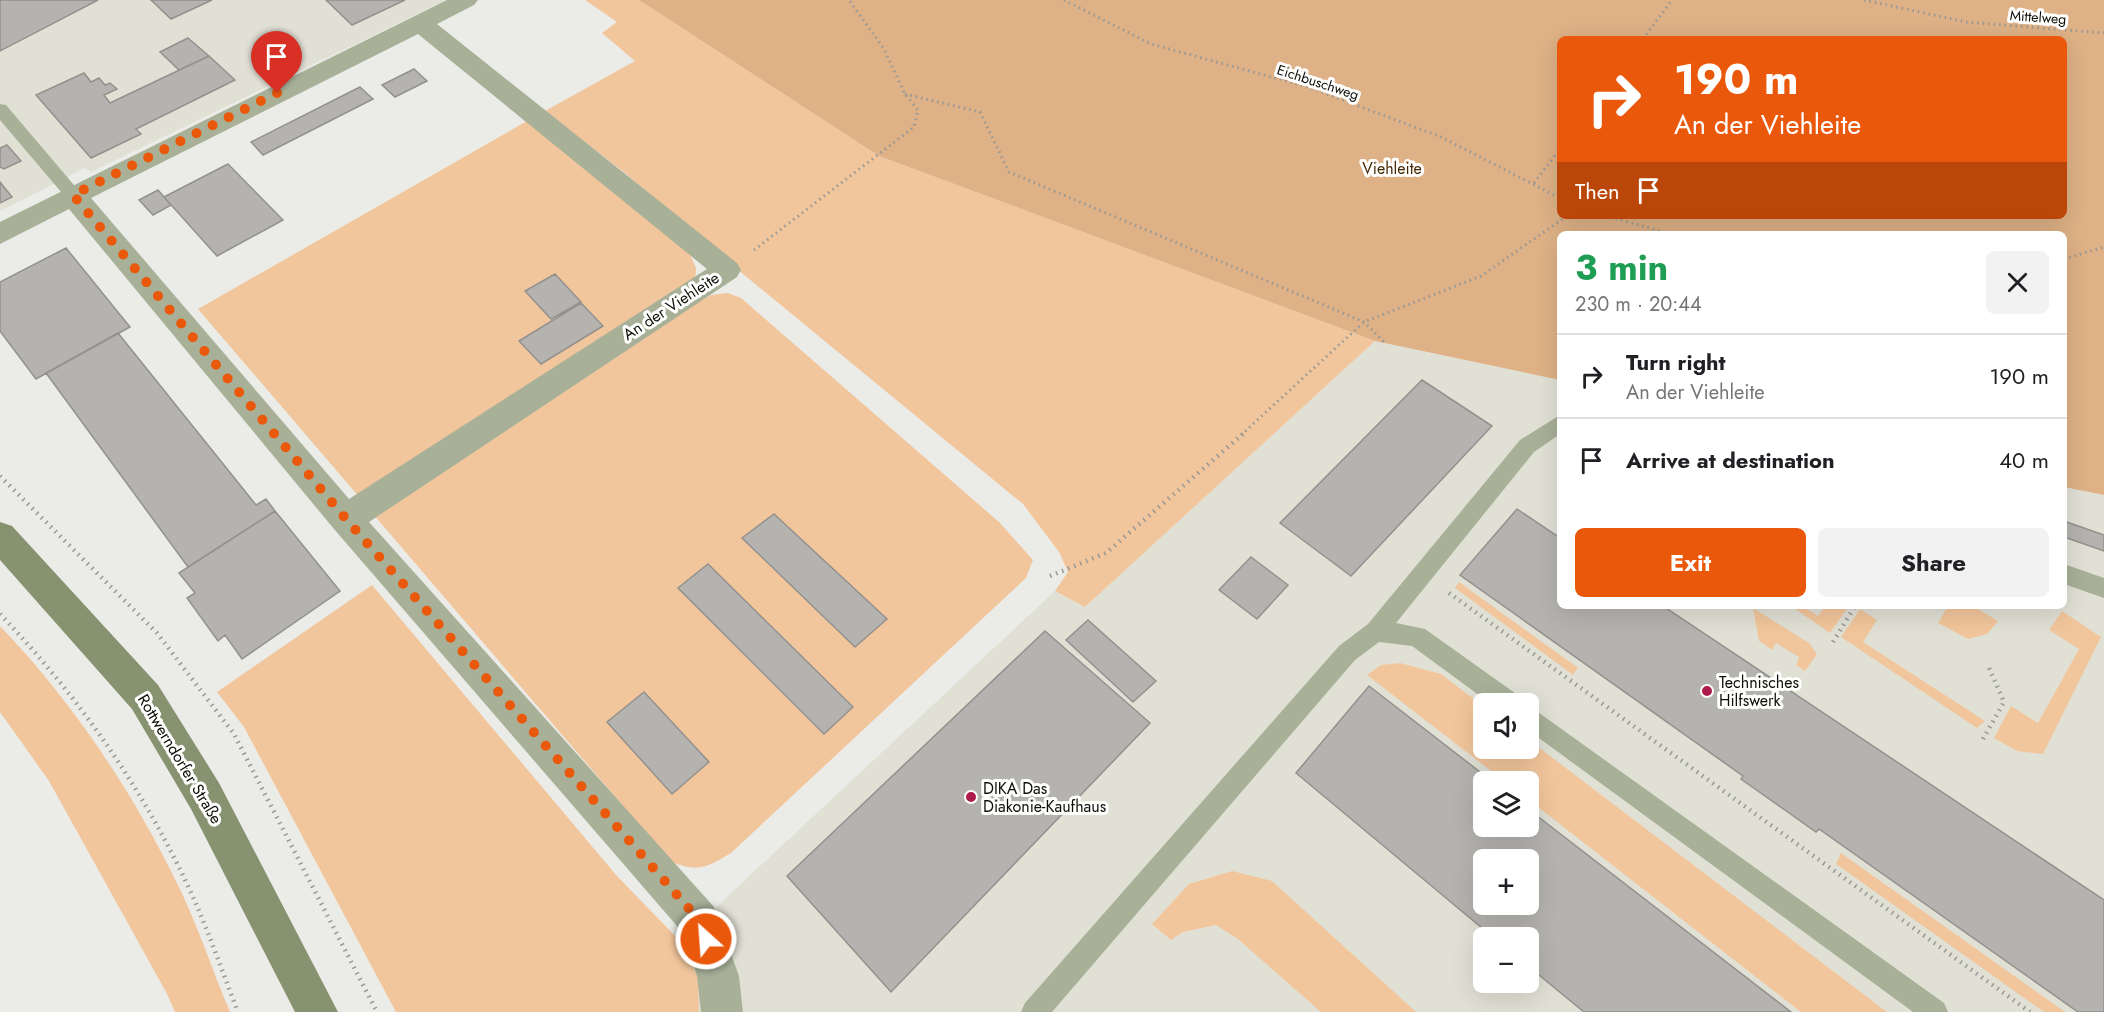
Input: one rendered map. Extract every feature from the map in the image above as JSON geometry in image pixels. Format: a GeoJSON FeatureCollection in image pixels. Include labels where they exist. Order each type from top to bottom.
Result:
{"type":"FeatureCollection","features":[{"type":"Feature","properties":{"kind":"main road","name":"Rottwerndorfer Straße"},"geometry":{"type":"LineString","coordinates":[[0,536],[144,697],[206,796],[317,1012]]}},
{"type":"Feature","properties":{"kind":"street"},"geometry":{"type":"LineString","coordinates":[[0,234],[73,195],[466,0]]}},
{"type":"Feature","properties":{"kind":"street","name":"An der Viehleite"},"geometry":{"type":"LineString","coordinates":[[346,519],[727,270],[420,23]]}},
{"type":"Feature","properties":{"kind":"street"},"geometry":{"type":"LineString","coordinates":[[73,195],[346,519],[700,921],[718,976],[722,1012]]}},
{"type":"Feature","properties":{"kind":"lane"},"geometry":{"type":"LineString","coordinates":[[0,109],[73,195]]}},
{"type":"Feature","properties":{"kind":"lane"},"geometry":{"type":"LineString","coordinates":[[1034,1012],[1347,653],[1376,631],[1527,446],[1557,425]]}},
{"type":"Feature","properties":{"kind":"lane"},"geometry":{"type":"LineString","coordinates":[[2067,575],[2104,588]]}},
{"type":"Feature","properties":{"kind":"lane"},"geometry":{"type":"LineString","coordinates":[[1376,631],[1417,636],[1496,693]]}},
{"type":"Feature","properties":{"kind":"lane"},"geometry":{"type":"LineString","coordinates":[[1539,724],[1935,1012]]}},
{"type":"Feature","properties":{"kind":"path"},"geometry":{"type":"LineString","coordinates":[[727,270],[914,127],[918,110],[905,94],[884,49],[849,0]]}},
{"type":"Feature","properties":{"kind":"path","name":"Eichbuschweg"},"geometry":{"type":"LineString","coordinates":[[1064,0],[1151,44],[1308,87],[1441,137],[1557,196]]}},
{"type":"Feature","properties":{"kind":"path"},"geometry":{"type":"LineString","coordinates":[[1645,36],[1672,0]]}},
{"type":"Feature","properties":{"kind":"path","name":"Mittelweg"},"geometry":{"type":"LineString","coordinates":[[1864,0],[1966,22],[2104,33]]}},
{"type":"Feature","properties":{"kind":"path"},"geometry":{"type":"LineString","coordinates":[[905,94],[980,112],[1009,172],[1364,322],[1385,343]]}},
{"type":"Feature","properties":{"kind":"path"},"geometry":{"type":"LineString","coordinates":[[1534,183],[1557,153]]}},
{"type":"Feature","properties":{"kind":"path"},"geometry":{"type":"LineString","coordinates":[[1050,576],[1106,553],[1296,387],[1364,322],[1481,276],[1563,219]]}},
{"type":"Feature","properties":{"kind":"path"},"geometry":{"type":"LineString","coordinates":[[1616,219],[1661,231]]}},
{"type":"Feature","properties":{"kind":"path"},"geometry":{"type":"LineString","coordinates":[[2067,258],[2104,248]]}},
{"type":"Feature","properties":{"kind":"path"},"geometry":{"type":"LineString","coordinates":[[1423,574],[2030,1012]]}},
{"type":"Feature","properties":{"kind":"path"},"geometry":{"type":"LineString","coordinates":[[1833,642],[1853,609]]}},
{"type":"Feature","properties":{"kind":"path"},"geometry":{"type":"LineString","coordinates":[[0,614],[19,633],[92,722],[129,776],[181,871],[238,1012]]}},
{"type":"Feature","properties":{"kind":"path"},"geometry":{"type":"LineString","coordinates":[[1983,739],[2004,702],[1989,668]]}},
{"type":"Feature","properties":{"kind":"shaded area"},"geometry":{"type":"Polygon","coordinates":[[[0,0],[446,0],[91,172],[85,168],[0,211],[0,0]]]}},
{"type":"Feature","properties":{"kind":"shaded area"},"geometry":{"type":"Polygon","coordinates":[[[585,0],[639,0],[879,156],[1375,341],[1085,607],[1055,591],[1068,572],[1059,552],[1023,504],[743,274],[625,173],[545,111],[635,61],[602,33],[617,22],[585,0]]]}},
{"type":"Feature","properties":{"kind":"shaded area"},"geometry":{"type":"Polygon","coordinates":[[[527,121],[689,252],[696,268],[695,282],[360,498],[198,309],[527,121]]]}},
{"type":"Feature","properties":{"kind":"shaded area"},"geometry":{"type":"Polygon","coordinates":[[[728,293],[741,298],[999,522],[1033,560],[1026,578],[731,853],[708,865],[696,868],[671,862],[373,514],[685,309],[711,295],[728,293]]]}},
{"type":"Feature","properties":{"kind":"shaded area"},"geometry":{"type":"Polygon","coordinates":[[[1375,341],[1557,379],[1557,609],[2067,609],[2067,488],[2104,495],[2104,1012],[699,1012],[698,977],[681,942],[1055,591],[1085,607],[1375,341]]]}},
{"type":"Feature","properties":{"kind":"shaded area"},"geometry":{"type":"Polygon","coordinates":[[[1459,582],[1578,668],[1573,675],[1455,588],[1459,582]]]}},
{"type":"Feature","properties":{"kind":"shaded area"},"geometry":{"type":"Polygon","coordinates":[[[372,585],[617,876],[681,942],[698,977],[699,1012],[396,1012],[244,727],[217,692],[372,585]]]}},
{"type":"Feature","properties":{"kind":"shaded area"},"geometry":{"type":"Polygon","coordinates":[[[1753,609],[1809,643],[1817,654],[1805,671],[1796,665],[1799,657],[1776,643],[1772,650],[1759,641],[1753,609]]]}},
{"type":"Feature","properties":{"kind":"shaded area"},"geometry":{"type":"Polygon","coordinates":[[[1795,609],[1807,609],[1818,616],[1823,609],[1847,609],[1830,633],[1795,609]]]}},
{"type":"Feature","properties":{"kind":"shaded area"},"geometry":{"type":"Polygon","coordinates":[[[1860,609],[1877,620],[1863,642],[1985,721],[1977,728],[1841,637],[1860,609]]]}},
{"type":"Feature","properties":{"kind":"shaded area"},"geometry":{"type":"Polygon","coordinates":[[[1946,609],[1978,609],[1998,621],[1987,634],[1968,639],[1938,623],[1946,609]]]}},
{"type":"Feature","properties":{"kind":"shaded area"},"geometry":{"type":"Polygon","coordinates":[[[2062,611],[2101,637],[2043,754],[2017,751],[1994,738],[2011,706],[2038,723],[2079,649],[2049,630],[2062,611]]]}},
{"type":"Feature","properties":{"kind":"shaded area"},"geometry":{"type":"Polygon","coordinates":[[[0,626],[26,654],[74,714],[138,810],[182,893],[230,1012],[175,1012],[49,781],[0,712],[0,626]]]}},
{"type":"Feature","properties":{"kind":"shaded area"},"geometry":{"type":"Polygon","coordinates":[[[1400,663],[1441,674],[1473,698],[1473,757],[1367,675],[1381,665],[1400,663]]]}},
{"type":"Feature","properties":{"kind":"shaded area"},"geometry":{"type":"Polygon","coordinates":[[[1539,748],[1887,1012],[1801,1012],[1539,808],[1539,771],[1491,771],[1476,759],[1539,759],[1539,748]]]}},
{"type":"Feature","properties":{"kind":"shaded area"},"geometry":{"type":"Polygon","coordinates":[[[1841,853],[2065,1012],[2044,1012],[1836,864],[1841,853]]]}},
{"type":"Feature","properties":{"kind":"shaded area"},"geometry":{"type":"Polygon","coordinates":[[[1232,871],[1272,881],[1416,1012],[1321,1012],[1238,939],[1216,925],[1183,932],[1171,940],[1152,924],[1189,884],[1232,871]]]}},
{"type":"Feature","properties":{"kind":"green space","name":"Viehleite"},"geometry":{"type":"Polygon","coordinates":[[[639,0],[2104,0],[2104,495],[2067,488],[2067,231],[1557,231],[1557,379],[1375,341],[879,156],[639,0]]]}},
{"type":"Feature","properties":{"kind":"building"},"geometry":{"type":"Polygon","coordinates":[[[0,0],[98,0],[0,51],[0,0]]]}},
{"type":"Feature","properties":{"kind":"building"},"geometry":{"type":"Polygon","coordinates":[[[151,0],[212,0],[171,19],[151,0]]]}},
{"type":"Feature","properties":{"kind":"building"},"geometry":{"type":"Polygon","coordinates":[[[326,0],[405,0],[352,25],[326,0]]]}},
{"type":"Feature","properties":{"kind":"building"},"geometry":{"type":"Polygon","coordinates":[[[188,38],[209,56],[179,70],[160,52],[188,38]]]}},
{"type":"Feature","properties":{"kind":"building"},"geometry":{"type":"Polygon","coordinates":[[[209,56],[235,80],[136,129],[141,134],[91,158],[36,95],[84,73],[91,82],[99,78],[105,85],[110,83],[117,89],[104,95],[110,103],[209,56]]]}},
{"type":"Feature","properties":{"kind":"building"},"geometry":{"type":"Polygon","coordinates":[[[414,69],[427,81],[395,97],[382,85],[414,69]]]}},
{"type":"Feature","properties":{"kind":"building"},"geometry":{"type":"Polygon","coordinates":[[[360,87],[373,99],[263,155],[251,142],[360,87]]]}},
{"type":"Feature","properties":{"kind":"building"},"geometry":{"type":"Polygon","coordinates":[[[7,145],[21,161],[4,169],[0,167],[0,148],[7,145]]]}},
{"type":"Feature","properties":{"kind":"building"},"geometry":{"type":"Polygon","coordinates":[[[228,164],[283,220],[217,256],[164,197],[228,164]]]}},
{"type":"Feature","properties":{"kind":"building"},"geometry":{"type":"Polygon","coordinates":[[[0,182],[12,197],[0,203],[0,182]]]}},
{"type":"Feature","properties":{"kind":"building"},"geometry":{"type":"Polygon","coordinates":[[[158,190],[171,205],[153,215],[139,200],[158,190]]]}},
{"type":"Feature","properties":{"kind":"building"},"geometry":{"type":"Polygon","coordinates":[[[66,248],[130,327],[36,379],[0,331],[0,282],[66,248]]]}},
{"type":"Feature","properties":{"kind":"building"},"geometry":{"type":"Polygon","coordinates":[[[555,274],[581,302],[551,319],[525,291],[555,274]]]}},
{"type":"Feature","properties":{"kind":"building"},"geometry":{"type":"Polygon","coordinates":[[[581,303],[603,326],[541,364],[519,341],[581,303]]]}},
{"type":"Feature","properties":{"kind":"building"},"geometry":{"type":"Polygon","coordinates":[[[118,333],[256,505],[266,499],[275,511],[188,567],[46,373],[118,333]]]}},
{"type":"Feature","properties":{"kind":"building"},"geometry":{"type":"Polygon","coordinates":[[[1422,380],[1492,426],[1351,576],[1280,523],[1422,380]]]}},
{"type":"Feature","properties":{"kind":"building","name":"Technisches Hilfswerk"},"geometry":{"type":"Polygon","coordinates":[[[1517,509],[1557,536],[1557,609],[1668,609],[2104,900],[2104,1012],[2078,1012],[1819,829],[1816,832],[1741,779],[1743,776],[1460,575],[1517,509]]]}},
{"type":"Feature","properties":{"kind":"building"},"geometry":{"type":"Polygon","coordinates":[[[275,511],[340,591],[242,659],[225,635],[218,641],[187,598],[195,593],[179,573],[275,511]]]}},
{"type":"Feature","properties":{"kind":"building"},"geometry":{"type":"Polygon","coordinates":[[[774,514],[887,619],[855,647],[742,538],[774,514]]]}},
{"type":"Feature","properties":{"kind":"building"},"geometry":{"type":"Polygon","coordinates":[[[2067,522],[2104,535],[2104,551],[2067,538],[2067,522]]]}},
{"type":"Feature","properties":{"kind":"building"},"geometry":{"type":"Polygon","coordinates":[[[1251,557],[1288,585],[1257,619],[1219,590],[1251,557]]]}},
{"type":"Feature","properties":{"kind":"building"},"geometry":{"type":"Polygon","coordinates":[[[708,564],[853,707],[824,734],[678,588],[708,564]]]}},
{"type":"Feature","properties":{"kind":"building"},"geometry":{"type":"Polygon","coordinates":[[[1088,620],[1156,681],[1133,702],[1066,640],[1088,620]]]}},
{"type":"Feature","properties":{"kind":"building"},"geometry":{"type":"Polygon","coordinates":[[[1045,631],[1150,723],[891,992],[787,876],[1045,631]]]}},
{"type":"Feature","properties":{"kind":"building"},"geometry":{"type":"Polygon","coordinates":[[[1369,686],[1479,771],[1473,771],[1473,837],[1539,837],[1539,817],[1791,1012],[1584,1012],[1539,975],[1539,927],[1481,927],[1296,773],[1369,686]]]}},
{"type":"Feature","properties":{"kind":"building"},"geometry":{"type":"Polygon","coordinates":[[[644,692],[709,762],[672,794],[607,722],[644,692]]]}},
{"type":"Feature","properties":{"kind":"place","name":"Technisches Hilfswerk"},"geometry":{"type":"Point","coordinates":[1707,691]}},
{"type":"Feature","properties":{"kind":"place","name":"DIKA Das Diakonie-Kaufhaus"},"geometry":{"type":"Point","coordinates":[971,797]}},
{"type":"Feature","properties":{"kind":"route"},"geometry":{"type":"LineString","coordinates":[[277,93],[73,195],[346,519],[700,921],[706,939]]}}]}
